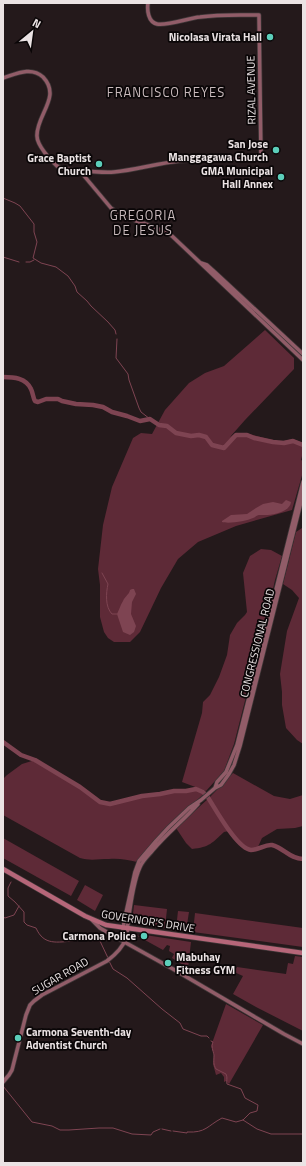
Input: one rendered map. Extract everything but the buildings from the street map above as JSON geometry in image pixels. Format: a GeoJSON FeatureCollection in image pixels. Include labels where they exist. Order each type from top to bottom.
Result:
{"type":"FeatureCollection","features":[{"type":"Feature","properties":{"kind":"highway","name":"GOVERNOR'S DRIVE"},"geometry":{"type":"LineString","coordinates":[[3,869],[92,920],[106,925],[303,953]]}},
{"type":"Feature","properties":{"kind":"main road","name":"RIZAL AVENUE"},"geometry":{"type":"LineString","coordinates":[[79,170],[113,172],[177,161],[261,158],[259,15],[210,16],[157,24],[149,17],[148,3]]}},
{"type":"Feature","properties":{"kind":"main road"},"geometry":{"type":"LineString","coordinates":[[3,78],[27,71],[33,71],[43,78],[50,89],[50,94],[37,129],[37,142],[57,166],[79,170],[110,208],[116,212],[154,226],[167,232],[175,238],[303,360]]}},
{"type":"Feature","properties":{"kind":"main road"},"geometry":{"type":"LineString","coordinates":[[85,176],[88,171]]}},
{"type":"Feature","properties":{"kind":"main road"},"geometry":{"type":"LineString","coordinates":[[200,263],[207,266],[217,274],[303,354]]}},
{"type":"Feature","properties":{"kind":"main road","name":"CONGRESSIONAL ROAD"},"geometry":{"type":"LineString","coordinates":[[215,788],[217,782],[226,772],[236,745],[303,482]]}},
{"type":"Feature","properties":{"kind":"main road","name":"CONGRESSIONAL ROAD"},"geometry":{"type":"LineString","coordinates":[[125,928],[138,872],[142,863],[159,843],[192,812],[210,792],[221,785],[236,761],[303,494]]}},
{"type":"Feature","properties":{"kind":"main road"},"geometry":{"type":"LineString","coordinates":[[92,920],[100,928],[303,1044]]}},
{"type":"Feature","properties":{"kind":"main road","name":"SUGAR ROAD"},"geometry":{"type":"LineString","coordinates":[[4,1081],[10,1075],[12,1070],[30,1005],[42,995],[111,958],[126,939],[125,928]]}},
{"type":"Feature","properties":{"kind":"shaded area"},"geometry":{"type":"Polygon","coordinates":[[[265,330],[294,358],[294,369],[230,437],[236,433],[246,433],[276,441],[293,439],[303,443],[303,456],[301,460],[303,461],[303,472],[292,510],[236,526],[198,542],[178,559],[161,588],[140,632],[130,642],[114,642],[108,638],[104,632],[100,617],[100,585],[98,569],[103,525],[112,487],[133,438],[141,433],[152,434],[165,410],[189,383],[205,373],[224,366],[265,330]]]}},
{"type":"Feature","properties":{"kind":"shaded area"},"geometry":{"type":"Polygon","coordinates":[[[286,500],[291,502],[288,508],[284,511],[259,515],[238,522],[222,522],[231,515],[247,514],[263,504],[273,502],[282,504],[286,500]]]}},
{"type":"Feature","properties":{"kind":"shaded area"},"geometry":{"type":"Polygon","coordinates":[[[303,524],[303,744],[286,728],[282,705],[280,674],[287,631],[299,598],[292,590],[283,584],[296,532],[302,528],[303,524]]]}},
{"type":"Feature","properties":{"kind":"shaded area"},"geometry":{"type":"Polygon","coordinates":[[[261,549],[271,550],[282,556],[234,744],[224,771],[206,791],[182,782],[202,713],[203,702],[210,695],[219,677],[227,655],[230,635],[237,623],[247,612],[243,573],[250,556],[261,549]]]}},
{"type":"Feature","properties":{"kind":"shaded area"},"geometry":{"type":"Polygon","coordinates":[[[132,589],[134,589],[136,594],[132,602],[131,614],[136,626],[134,632],[130,635],[123,632],[117,614],[124,599],[132,589]]]}},
{"type":"Feature","properties":{"kind":"shaded area"},"geometry":{"type":"Polygon","coordinates":[[[35,760],[80,787],[100,802],[110,804],[142,796],[174,791],[196,789],[205,793],[169,825],[137,862],[116,859],[84,859],[3,815],[3,779],[22,764],[35,760]]]}},
{"type":"Feature","properties":{"kind":"shaded area"},"geometry":{"type":"Polygon","coordinates":[[[233,773],[274,796],[290,799],[303,795],[303,826],[277,829],[262,838],[257,849],[248,849],[244,847],[229,831],[224,832],[207,846],[192,849],[176,828],[209,798],[233,773]]]}},
{"type":"Feature","properties":{"kind":"shaded area"},"geometry":{"type":"Polygon","coordinates":[[[3,838],[79,881],[71,896],[3,858],[3,838]]]}},
{"type":"Feature","properties":{"kind":"shaded area"},"geometry":{"type":"Polygon","coordinates":[[[85,885],[103,895],[95,911],[77,900],[85,885]]]}},
{"type":"Feature","properties":{"kind":"shaded area"},"geometry":{"type":"Polygon","coordinates":[[[134,905],[167,909],[165,928],[132,923],[134,905]]]}},
{"type":"Feature","properties":{"kind":"shaded area"},"geometry":{"type":"Polygon","coordinates":[[[178,911],[189,912],[186,931],[176,929],[178,911]]]}},
{"type":"Feature","properties":{"kind":"shaded area"},"geometry":{"type":"Polygon","coordinates":[[[195,913],[303,928],[303,947],[193,932],[195,913]]]}},
{"type":"Feature","properties":{"kind":"shaded area"},"geometry":{"type":"Polygon","coordinates":[[[134,934],[144,938],[145,935],[191,942],[188,968],[172,958],[174,954],[169,951],[170,946],[167,945],[163,950],[134,934]]]}},
{"type":"Feature","properties":{"kind":"shaded area"},"geometry":{"type":"Polygon","coordinates":[[[295,956],[303,957],[303,1031],[233,994],[243,976],[234,972],[237,967],[286,974],[288,963],[293,964],[295,956]]]}},
{"type":"Feature","properties":{"kind":"shaded area"},"geometry":{"type":"Polygon","coordinates":[[[226,1004],[263,1025],[229,1084],[226,1081],[224,1082],[224,1077],[221,1073],[216,1075],[213,1064],[214,1054],[211,1046],[226,1004]]]}},
{"type":"Feature","properties":{"kind":"waterway"},"geometry":{"type":"LineString","coordinates":[[3,198],[20,206],[34,224],[34,232],[37,242],[33,258],[41,263],[56,267],[68,276],[77,292],[108,322],[115,330],[116,334]]}},
{"type":"Feature","properties":{"kind":"waterway"},"geometry":{"type":"LineString","coordinates":[[3,257],[19,262]]}},
{"type":"Feature","properties":{"kind":"waterway"},"geometry":{"type":"LineString","coordinates":[[26,262],[34,260]]}},
{"type":"Feature","properties":{"kind":"waterway"},"geometry":{"type":"LineString","coordinates":[[117,339],[116,358],[128,374],[141,412],[150,419]]}},
{"type":"Feature","properties":{"kind":"waterway"},"geometry":{"type":"LineString","coordinates":[[3,377],[15,378],[26,382],[31,389],[35,401],[38,402],[46,399],[58,399],[76,404],[103,407],[112,412],[140,421],[150,419],[159,425],[167,426],[176,433],[206,437],[212,445],[224,448],[236,435],[247,435],[273,442],[284,443],[293,441],[303,445]]}},
{"type":"Feature","properties":{"kind":"waterway"},"geometry":{"type":"LineString","coordinates":[[102,573],[108,584],[108,608],[112,614],[117,614]]}},
{"type":"Feature","properties":{"kind":"waterway"},"geometry":{"type":"LineString","coordinates":[[3,742],[21,755],[35,760],[80,787],[100,802],[110,804],[142,796],[196,789],[203,792],[207,796],[233,836],[245,848],[254,850],[267,845],[272,845],[298,859],[303,859]]}},
{"type":"Feature","properties":{"kind":"waterway"},"geometry":{"type":"LineString","coordinates":[[11,882],[8,888],[8,896],[24,912],[24,922],[27,925],[36,928],[43,938],[52,942],[80,940],[100,941],[108,958]]}},
{"type":"Feature","properties":{"kind":"waterway"},"geometry":{"type":"LineString","coordinates":[[3,917],[5,918],[14,915],[19,906]]}},
{"type":"Feature","properties":{"kind":"waterway"},"geometry":{"type":"LineString","coordinates":[[109,961],[113,969],[127,978],[180,1023],[183,1029],[201,1036],[207,1036],[209,1038]]}},
{"type":"Feature","properties":{"kind":"waterway"},"geometry":{"type":"LineString","coordinates":[[173,1131],[187,1133],[202,1130],[222,1118],[236,1122],[243,1120],[250,1113],[257,1111],[258,1105],[245,1098],[241,1089],[227,1084],[226,1074],[216,1069],[212,1047],[213,1042],[211,1041]]}},
{"type":"Feature","properties":{"kind":"waterway"},"geometry":{"type":"LineString","coordinates":[[3,1086],[32,1122],[52,1126],[60,1130],[113,1128],[132,1134],[151,1135],[153,1132],[160,1129]]}},
{"type":"Feature","properties":{"kind":"waterway"},"geometry":{"type":"LineString","coordinates":[[243,1120],[257,1129],[271,1134],[303,1134]]}},
{"type":"Feature","properties":{"kind":"waterway"},"geometry":{"type":"LineString","coordinates":[[162,1129],[171,1131]]}},
{"type":"Feature","properties":{"kind":"place","name":"Nicolasa Virata Hall"},"geometry":{"type":"Point","coordinates":[270,37]}},
{"type":"Feature","properties":{"kind":"place","name":"San Jose Manggagawa Church"},"geometry":{"type":"Point","coordinates":[276,150]}},
{"type":"Feature","properties":{"kind":"place","name":"Grace Baptist Church"},"geometry":{"type":"Point","coordinates":[99,164]}},
{"type":"Feature","properties":{"kind":"place","name":"GMA Municipal Hall Annex"},"geometry":{"type":"Point","coordinates":[281,177]}},
{"type":"Feature","properties":{"kind":"place","name":"Carmona Police"},"geometry":{"type":"Point","coordinates":[144,936]}},
{"type":"Feature","properties":{"kind":"place","name":"Mabuhay Fitness GYM"},"geometry":{"type":"Point","coordinates":[168,963]}},
{"type":"Feature","properties":{"kind":"place","name":"Carmona Seventh-day Adventist Church"},"geometry":{"type":"Point","coordinates":[18,1038]}},
{"type":"Feature","properties":{"kind":"district","name":"FRANCISCO REYES"},"geometry":{"type":"Point","coordinates":[166,92]}},
{"type":"Feature","properties":{"kind":"district","name":"GREGORIA DE JESUS"},"geometry":{"type":"Point","coordinates":[143,222]}}]}
